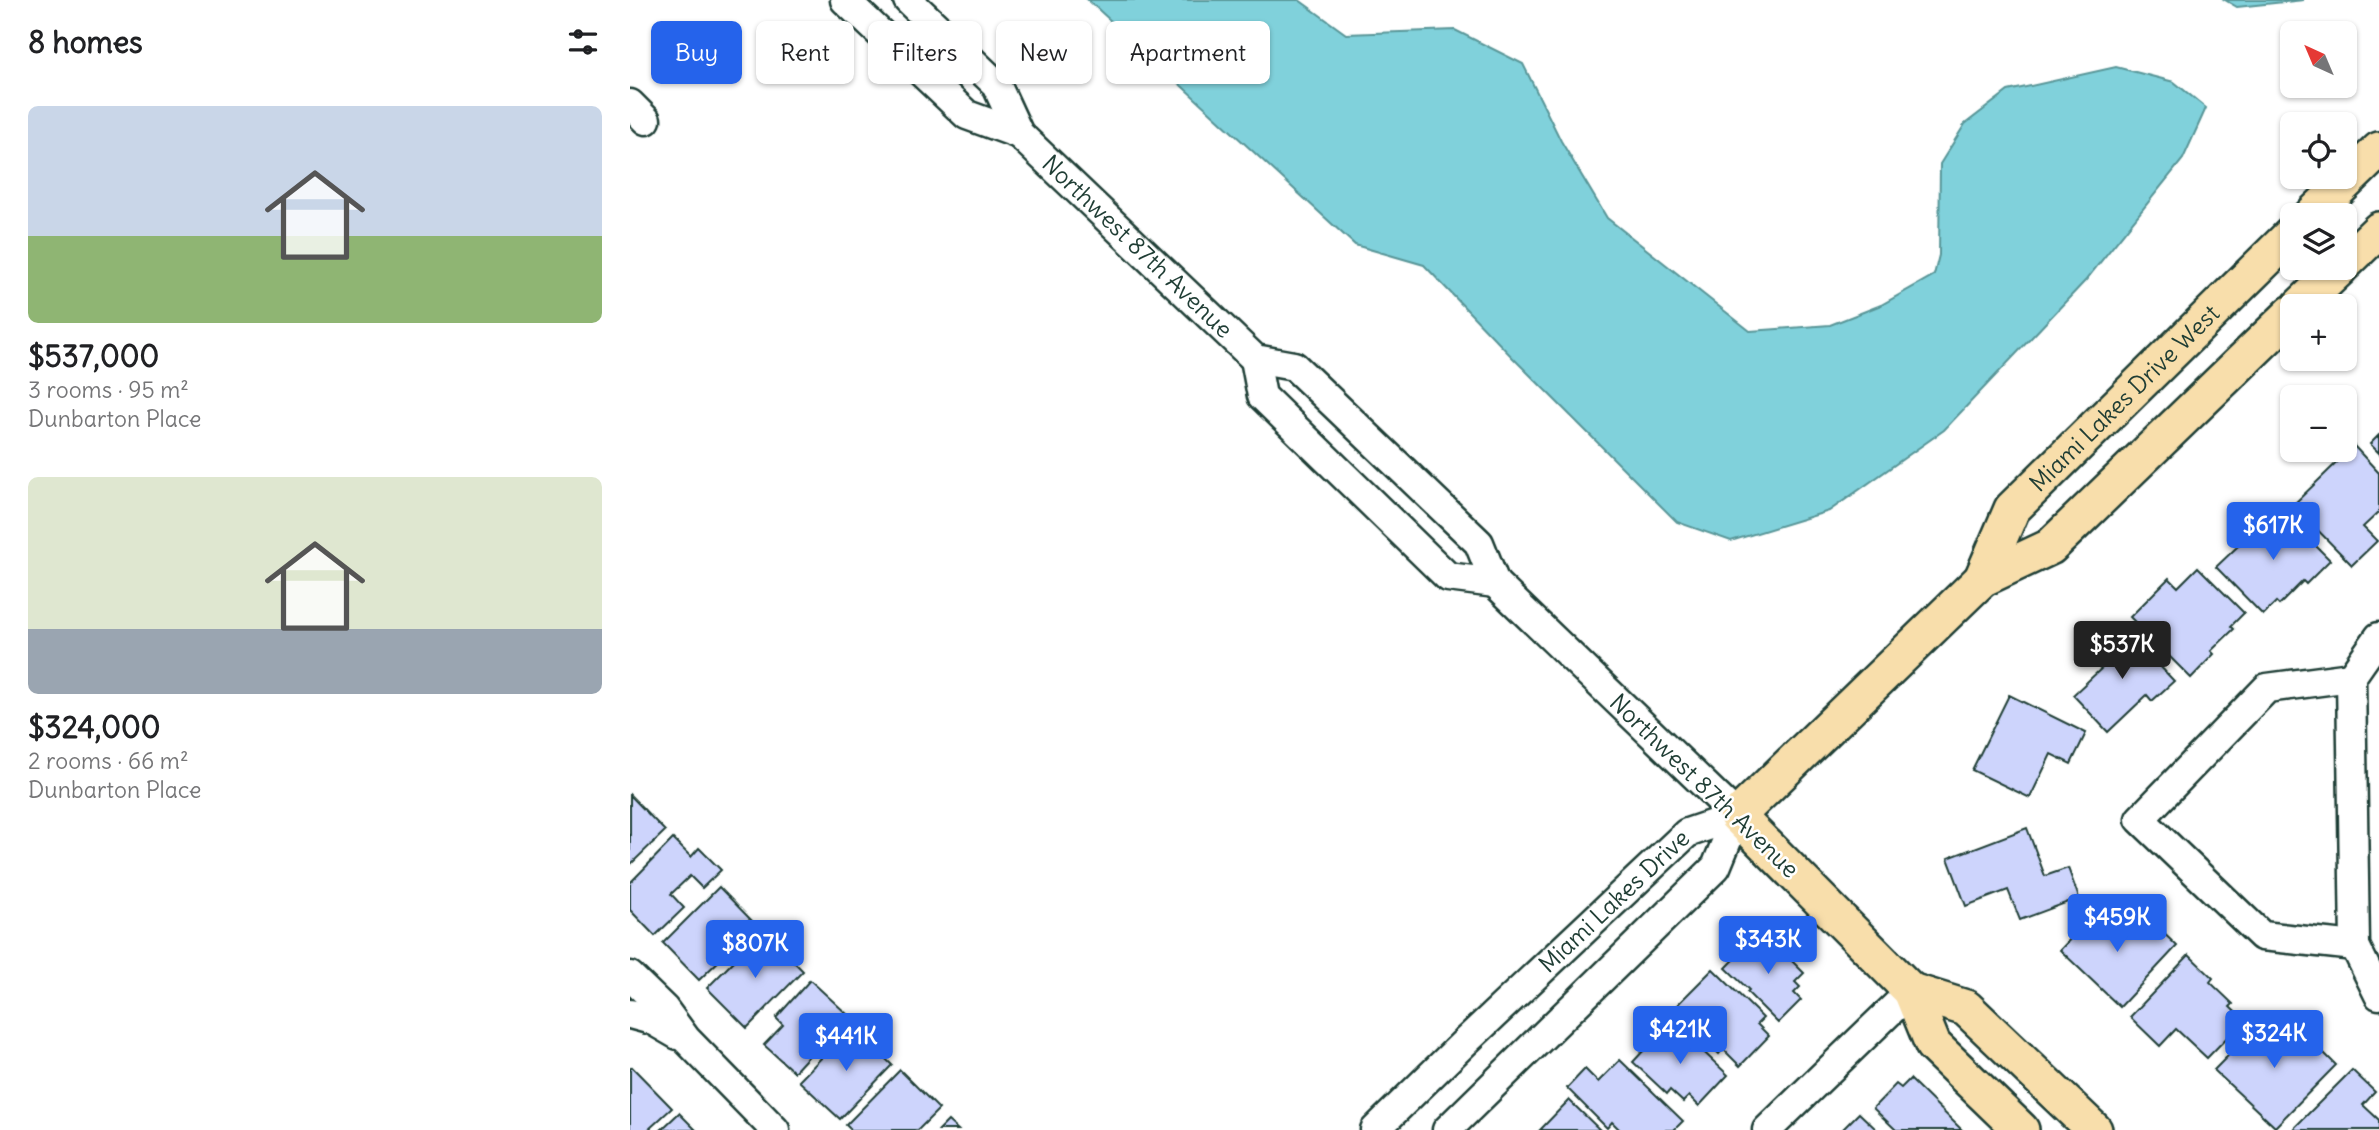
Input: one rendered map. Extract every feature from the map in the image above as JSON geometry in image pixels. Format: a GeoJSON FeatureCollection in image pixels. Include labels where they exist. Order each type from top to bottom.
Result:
{"type":"FeatureCollection","features":[{"type":"Feature","properties":{"kind":"main road"},"geometry":{"type":"LineString","coordinates":[[2324,203],[2379,150]]}},
{"type":"Feature","properties":{"kind":"main road"},"geometry":{"type":"LineString","coordinates":[[2357,251],[2379,230]]}},
{"type":"Feature","properties":{"kind":"main road","name":"Miami Lakes Drive West"},"geometry":{"type":"LineString","coordinates":[[1982,579],[2012,509],[2280,246]]}},
{"type":"Feature","properties":{"kind":"main road"},"geometry":{"type":"LineString","coordinates":[[2313,294],[2327,280]]}},
{"type":"Feature","properties":{"kind":"main road","name":"Miami Lakes Drive West"},"geometry":{"type":"LineString","coordinates":[[1737,816],[1982,579],[2050,547],[2280,325]]}},
{"type":"Feature","properties":{"kind":"main road","name":"Northwest 87th Avenue"},"geometry":{"type":"LineString","coordinates":[[1737,816],[1910,991],[1933,1045],[2021,1130]]}},
{"type":"Feature","properties":{"kind":"main road","name":"Northwest 87th Avenue"},"geometry":{"type":"LineString","coordinates":[[1910,991],[1966,1009],[2094,1130]]}},
{"type":"Feature","properties":{"kind":"street","name":"Northwest 87th Avenue"},"geometry":{"type":"LineString","coordinates":[[845,0],[967,115],[1019,134]]}},
{"type":"Feature","properties":{"kind":"street","name":"Northwest 87th Avenue"},"geometry":{"type":"LineString","coordinates":[[908,0],[996,84],[1019,134],[1255,359],[1294,366],[1479,543],[1495,583],[1737,816]]}},
{"type":"Feature","properties":{"kind":"street"},"geometry":{"type":"LineString","coordinates":[[1255,359],[1262,396],[1448,577],[1495,583]]}},
{"type":"Feature","properties":{"kind":"street"},"geometry":{"type":"LineString","coordinates":[[2379,637],[2351,677],[2355,946],[2379,995]]}},
{"type":"Feature","properties":{"kind":"street"},"geometry":{"type":"LineString","coordinates":[[2351,677],[2267,688],[2140,819],[2262,936],[2355,946]]}},
{"type":"Feature","properties":{"kind":"street","name":"Miami Lakes Drive"},"geometry":{"type":"LineString","coordinates":[[1375,1130],[1687,833],[1737,816]]}},
{"type":"Feature","properties":{"kind":"street","name":"Miami Lakes Drive"},"geometry":{"type":"LineString","coordinates":[[1447,1130],[1716,867],[1737,816]]}},
{"type":"Feature","properties":{"kind":"street"},"geometry":{"type":"LineString","coordinates":[[630,976],[664,1009],[686,1040],[775,1130]]}},
{"type":"Feature","properties":{"kind":"street"},"geometry":{"type":"LineString","coordinates":[[1767,1130],[1910,991]]}},
{"type":"Feature","properties":{"kind":"street"},"geometry":{"type":"LineString","coordinates":[[630,1014],[652,1020],[686,1040]]}},
{"type":"Feature","properties":{"kind":"water"},"geometry":{"type":"Polygon","coordinates":[[[1088,0],[1299,0],[1346,34],[1455,30],[1523,64],[1561,141],[1607,218],[1750,331],[1830,325],[1881,305],[1934,275],[1939,255],[1940,164],[1965,124],[2008,91],[2116,67],[2174,82],[2206,108],[2183,159],[2086,280],[1944,430],[1829,511],[1731,541],[1677,522],[1424,265],[1355,245],[1180,84],[1270,84],[1270,21],[1111,21],[1088,0]]]}},
{"type":"Feature","properties":{"kind":"water"},"geometry":{"type":"Polygon","coordinates":[[[2225,0],[2304,0],[2237,7],[2225,0]]]}},
{"type":"Feature","properties":{"kind":"building"},"geometry":{"type":"Polygon","coordinates":[[[2379,435],[2379,453],[2370,444],[2379,435]]]}},
{"type":"Feature","properties":{"kind":"building"},"geometry":{"type":"Polygon","coordinates":[[[2357,449],[2379,473],[2379,512],[2363,527],[2377,541],[2352,565],[2293,505],[2337,462],[2357,462],[2357,449]]]}},
{"type":"Feature","properties":{"kind":"building"},"geometry":{"type":"Polygon","coordinates":[[[2278,508],[2330,560],[2306,584],[2303,581],[2279,605],[2276,602],[2263,615],[2216,567],[2278,508]]]}},
{"type":"Feature","properties":{"kind":"building"},"geometry":{"type":"Polygon","coordinates":[[[2198,567],[2244,613],[2231,626],[2234,629],[2211,651],[2214,654],[2191,678],[2130,617],[2169,578],[2178,587],[2198,567]]]}},
{"type":"Feature","properties":{"kind":"building"},"geometry":{"type":"Polygon","coordinates":[[[2124,628],[2174,681],[2152,701],[2147,695],[2108,732],[2073,695],[2103,667],[2093,657],[2124,628]]]}},
{"type":"Feature","properties":{"kind":"building"},"geometry":{"type":"Polygon","coordinates":[[[2009,695],[2086,733],[2071,764],[2051,754],[2030,798],[1972,770],[2009,695]]]}},
{"type":"Feature","properties":{"kind":"building"},"geometry":{"type":"Polygon","coordinates":[[[630,795],[665,831],[630,865],[630,795]]]}},
{"type":"Feature","properties":{"kind":"building"},"geometry":{"type":"Polygon","coordinates":[[[2027,828],[2045,876],[2068,868],[2079,898],[2020,920],[2008,890],[1966,906],[1948,858],[2027,828]]]}},
{"type":"Feature","properties":{"kind":"building"},"geometry":{"type":"Polygon","coordinates":[[[673,839],[691,857],[699,848],[721,870],[702,888],[690,876],[671,894],[684,908],[655,936],[630,910],[630,883],[673,839]]]}},
{"type":"Feature","properties":{"kind":"building"},"geometry":{"type":"Polygon","coordinates":[[[719,887],[756,925],[699,980],[663,943],[719,887]]]}},
{"type":"Feature","properties":{"kind":"building"},"geometry":{"type":"Polygon","coordinates":[[[2104,903],[2141,938],[2154,924],[2177,946],[2120,1007],[2060,950],[2104,903]]]}},
{"type":"Feature","properties":{"kind":"building"},"geometry":{"type":"Polygon","coordinates":[[[764,931],[803,971],[747,1028],[707,988],[764,931]]]}},
{"type":"Feature","properties":{"kind":"building"},"geometry":{"type":"Polygon","coordinates":[[[1762,931],[1804,973],[1795,982],[1800,987],[1794,993],[1801,1000],[1778,1023],[1726,968],[1762,931]]]}},
{"type":"Feature","properties":{"kind":"building"},"geometry":{"type":"Polygon","coordinates":[[[2189,955],[2213,978],[2210,982],[2233,1004],[2230,1007],[2244,1020],[2207,1058],[2176,1029],[2160,1046],[2130,1017],[2189,955]]]}},
{"type":"Feature","properties":{"kind":"building"},"geometry":{"type":"Polygon","coordinates":[[[1713,969],[1763,1018],[1757,1024],[1769,1036],[1740,1066],[1723,1049],[1719,1054],[1683,1019],[1688,1014],[1678,1004],[1713,969]]]}},
{"type":"Feature","properties":{"kind":"building"},"geometry":{"type":"Polygon","coordinates":[[[810,980],[847,1014],[794,1072],[764,1045],[783,1025],[776,1018],[810,980]]]}},
{"type":"Feature","properties":{"kind":"building"},"geometry":{"type":"Polygon","coordinates":[[[2269,1014],[2304,1049],[2312,1041],[2336,1065],[2275,1127],[2214,1070],[2269,1014]]]}},
{"type":"Feature","properties":{"kind":"building"},"geometry":{"type":"Polygon","coordinates":[[[1671,1021],[1728,1075],[1699,1106],[1689,1096],[1683,1102],[1670,1090],[1667,1094],[1633,1062],[1671,1021]]]}},
{"type":"Feature","properties":{"kind":"building"},"geometry":{"type":"Polygon","coordinates":[[[852,1026],[892,1065],[840,1119],[799,1081],[852,1026]]]}},
{"type":"Feature","properties":{"kind":"building"},"geometry":{"type":"Polygon","coordinates":[[[1620,1060],[1683,1121],[1674,1130],[1620,1130],[1612,1122],[1607,1128],[1567,1088],[1585,1069],[1598,1082],[1620,1060]]]}},
{"type":"Feature","properties":{"kind":"building"},"geometry":{"type":"Polygon","coordinates":[[[632,1067],[672,1108],[648,1130],[630,1130],[632,1067]]]}},
{"type":"Feature","properties":{"kind":"building"},"geometry":{"type":"Polygon","coordinates":[[[900,1070],[939,1109],[918,1130],[851,1130],[846,1125],[900,1070]]]}},
{"type":"Feature","properties":{"kind":"building"},"geometry":{"type":"Polygon","coordinates":[[[2352,1070],[2375,1092],[2363,1105],[2379,1120],[2379,1130],[2296,1130],[2294,1128],[2352,1070]]]}},
{"type":"Feature","properties":{"kind":"building"},"geometry":{"type":"Polygon","coordinates":[[[1910,1079],[1962,1130],[1896,1130],[1873,1108],[1896,1084],[1901,1088],[1910,1079]]]}},
{"type":"Feature","properties":{"kind":"building"},"geometry":{"type":"Polygon","coordinates":[[[1569,1100],[1600,1130],[1540,1130],[1569,1100]]]}},
{"type":"Feature","properties":{"kind":"building"},"geometry":{"type":"Polygon","coordinates":[[[679,1113],[696,1130],[661,1130],[679,1113]]]}},
{"type":"Feature","properties":{"kind":"building"},"geometry":{"type":"Polygon","coordinates":[[[1859,1113],[1877,1130],[1842,1130],[1859,1113]]]}},
{"type":"Feature","properties":{"kind":"building"},"geometry":{"type":"Polygon","coordinates":[[[948,1121],[958,1130],[939,1130],[948,1121]]]}}]}
